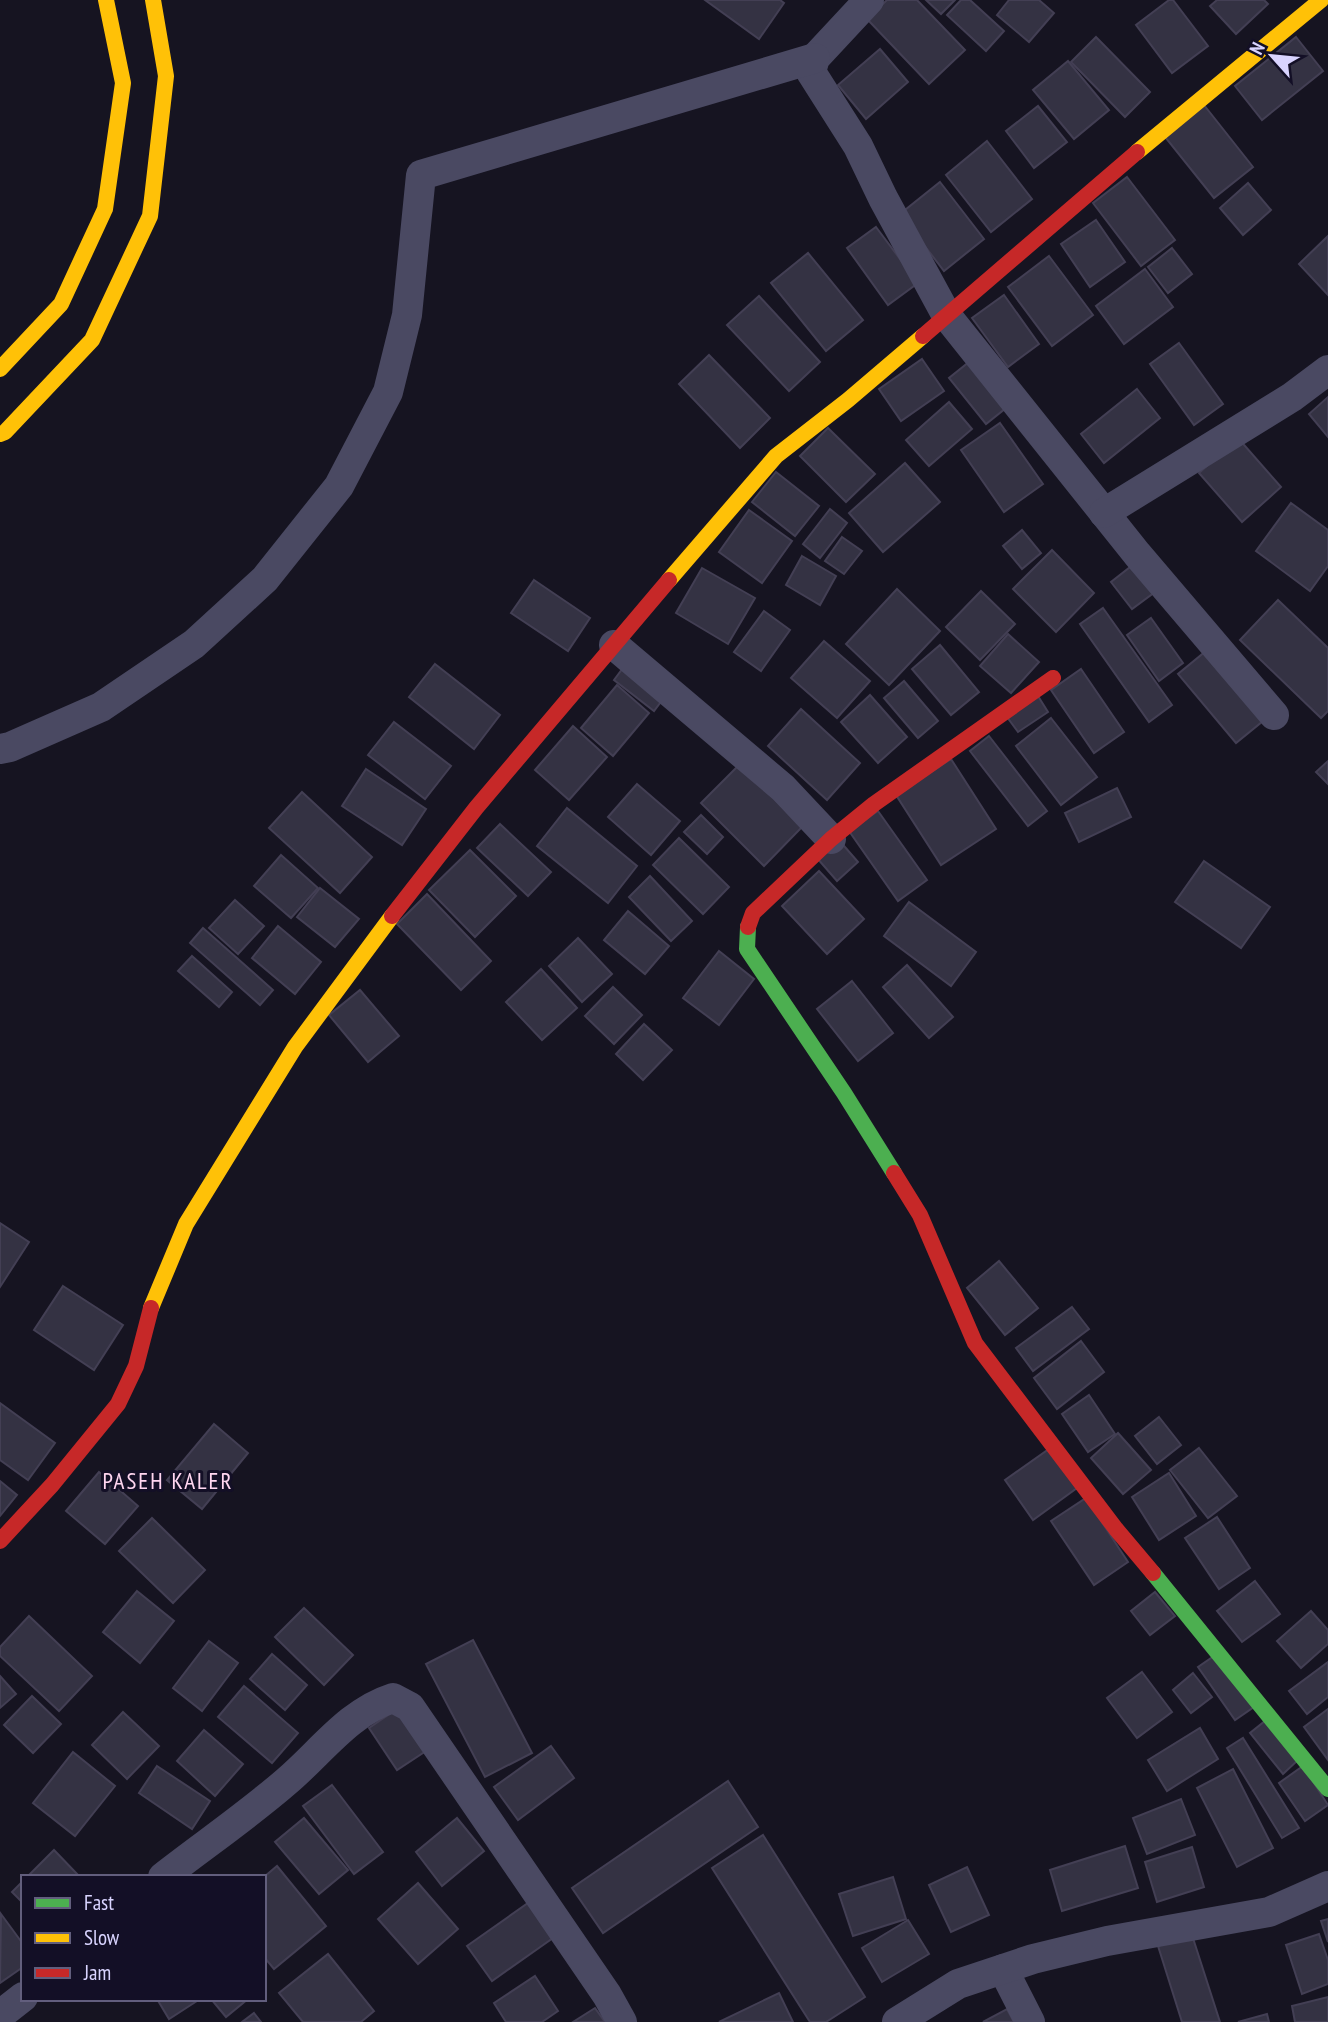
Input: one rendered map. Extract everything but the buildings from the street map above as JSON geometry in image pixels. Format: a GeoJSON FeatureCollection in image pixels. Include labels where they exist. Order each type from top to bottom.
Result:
{"type":"FeatureCollection","features":[{"type":"Feature","properties":{"kind":"main road"},"geometry":{"type":"LineString","coordinates":[[0,369],[61,304],[105,209],[123,83],[106,0]]}},
{"type":"Feature","properties":{"kind":"main road"},"geometry":{"type":"LineString","coordinates":[[0,434],[5,432],[92,340],[150,216],[166,76],[153,0]]}},
{"type":"Feature","properties":{"kind":"main road"},"geometry":{"type":"LineString","coordinates":[[0,1541],[52,1485],[118,1404],[136,1366],[154,1297],[186,1224],[295,1047],[468,819],[776,456],[848,400],[1187,109],[1321,0]]}},
{"type":"Feature","properties":{"kind":"main road"},"geometry":{"type":"LineString","coordinates":[[1053,678],[874,804],[831,839],[753,913],[746,933],[747,949],[844,1094],[920,1215],[975,1343],[1116,1529],[1211,1642],[1328,1789]]}},
{"type":"Feature","properties":{"kind":"street"},"geometry":{"type":"LineString","coordinates":[[869,0],[815,58],[811,72],[859,146],[883,198],[947,316],[1104,513],[1274,715]]}},
{"type":"Feature","properties":{"kind":"street"},"geometry":{"type":"LineString","coordinates":[[0,749],[101,706],[194,644],[265,579],[339,486],[388,392],[407,315],[421,174],[815,58]]}},
{"type":"Feature","properties":{"kind":"street"},"geometry":{"type":"LineString","coordinates":[[1104,513],[1292,397],[1328,370]]}},
{"type":"Feature","properties":{"kind":"street"},"geometry":{"type":"LineString","coordinates":[[614,645],[783,788],[831,839]]}},
{"type":"Feature","properties":{"kind":"street"},"geometry":{"type":"LineString","coordinates":[[166,1875],[287,1781],[355,1718],[380,1702],[393,1698],[410,1707],[607,1994],[622,2022]]}},
{"type":"Feature","properties":{"kind":"street"},"geometry":{"type":"LineString","coordinates":[[897,2022],[958,1984],[1034,1959],[1107,1941],[1269,1912],[1328,1886]]}},
{"type":"Feature","properties":{"kind":"street"},"geometry":{"type":"LineString","coordinates":[[1003,1969],[1030,2022]]}},
{"type":"Feature","properties":{"kind":"street"},"geometry":{"type":"LineString","coordinates":[[0,2015],[21,1999]]}},
{"type":"Feature","properties":{"kind":"traffic: fast"},"geometry":{"type":"LineString","coordinates":[[748,927],[747,949],[894,1173]]}},
{"type":"Feature","properties":{"kind":"traffic: fast"},"geometry":{"type":"LineString","coordinates":[[1153,1573],[1328,1789]]}},
{"type":"Feature","properties":{"kind":"traffic: slow"},"geometry":{"type":"LineString","coordinates":[[0,369],[61,304],[105,209],[123,83],[106,0]]}},
{"type":"Feature","properties":{"kind":"traffic: slow"},"geometry":{"type":"LineString","coordinates":[[0,434],[5,432],[92,340],[150,216],[166,76],[153,0]]}},
{"type":"Feature","properties":{"kind":"traffic: slow"},"geometry":{"type":"LineString","coordinates":[[1137,152],[1321,0]]}},
{"type":"Feature","properties":{"kind":"traffic: slow"},"geometry":{"type":"LineString","coordinates":[[669,580],[776,456],[848,400],[923,336]]}},
{"type":"Feature","properties":{"kind":"traffic: slow"},"geometry":{"type":"LineString","coordinates":[[151,1308],[186,1224],[295,1047],[392,916]]}},
{"type":"Feature","properties":{"kind":"traffic: jam"},"geometry":{"type":"LineString","coordinates":[[923,336],[1137,152]]}},
{"type":"Feature","properties":{"kind":"traffic: jam"},"geometry":{"type":"LineString","coordinates":[[392,916],[476,808],[669,580]]}},
{"type":"Feature","properties":{"kind":"traffic: jam"},"geometry":{"type":"LineString","coordinates":[[748,927],[753,913],[831,839],[874,804],[1053,678]]}},
{"type":"Feature","properties":{"kind":"traffic: jam"},"geometry":{"type":"LineString","coordinates":[[894,1173],[920,1215],[975,1343],[1116,1529],[1153,1573]]}},
{"type":"Feature","properties":{"kind":"traffic: jam"},"geometry":{"type":"LineString","coordinates":[[0,1541],[52,1485],[118,1404],[136,1366],[151,1308]]}},
{"type":"Feature","properties":{"kind":"district","name":"PASEH KALER"},"geometry":{"type":"Point","coordinates":[168,1480]}}]}
